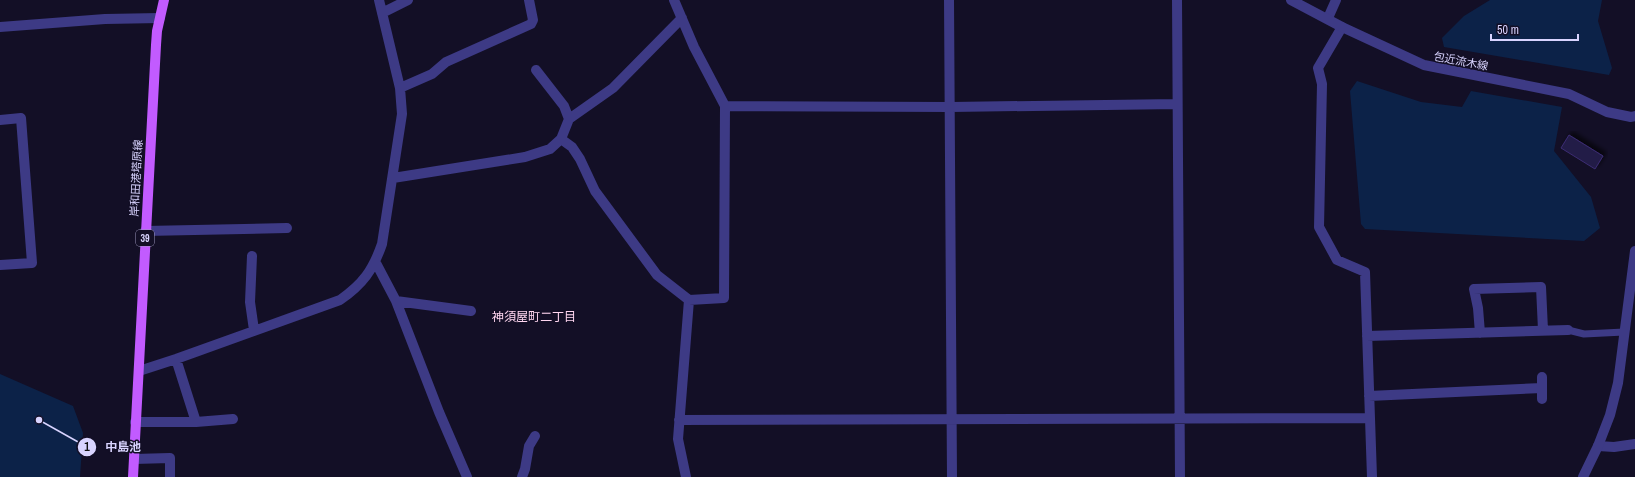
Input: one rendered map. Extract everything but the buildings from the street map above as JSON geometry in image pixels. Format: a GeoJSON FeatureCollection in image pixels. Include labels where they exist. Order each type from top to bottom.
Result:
{"type":"FeatureCollection","features":[{"type":"Feature","properties":{"kind":"main road","name":"岸和田港塔原線"},"geometry":{"type":"LineString","coordinates":[[133,477],[156,45],[164,0]]}},
{"type":"Feature","properties":{"kind":"street"},"geometry":{"type":"LineString","coordinates":[[139,371],[340,300],[354,290],[376,263],[382,244],[402,114],[400,88],[379,0]]}},
{"type":"Feature","properties":{"kind":"street"},"geometry":{"type":"LineString","coordinates":[[382,13],[408,0]]}},
{"type":"Feature","properties":{"kind":"street"},"geometry":{"type":"LineString","coordinates":[[400,88],[432,74],[446,62],[531,24],[533,20],[529,0]]}},
{"type":"Feature","properties":{"kind":"street"},"geometry":{"type":"LineString","coordinates":[[561,139],[572,147],[580,159],[595,191],[657,276],[690,300],[724,298],[725,106],[694,47],[674,0]]}},
{"type":"Feature","properties":{"kind":"street"},"geometry":{"type":"LineString","coordinates":[[949,0],[951,107],[952,477]]}},
{"type":"Feature","properties":{"kind":"street"},"geometry":{"type":"LineString","coordinates":[[1177,0],[1180,477]]}},
{"type":"Feature","properties":{"kind":"street","name":"包近流木線"},"geometry":{"type":"LineString","coordinates":[[1291,0],[1328,18],[1342,27],[1424,66],[1569,94],[1608,112],[1631,117],[1635,116]]}},
{"type":"Feature","properties":{"kind":"street"},"geometry":{"type":"LineString","coordinates":[[1328,18],[1336,0]]}},
{"type":"Feature","properties":{"kind":"street"},"geometry":{"type":"LineString","coordinates":[[0,27],[105,19],[160,18]]}},
{"type":"Feature","properties":{"kind":"street"},"geometry":{"type":"LineString","coordinates":[[393,178],[525,157],[550,149],[561,139],[569,120],[613,88],[682,18]]}},
{"type":"Feature","properties":{"kind":"street"},"geometry":{"type":"LineString","coordinates":[[1342,27],[1318,68],[1322,84],[1319,227],[1337,260],[1365,272],[1372,477]]}},
{"type":"Feature","properties":{"kind":"street"},"geometry":{"type":"LineString","coordinates":[[536,70],[564,106],[569,120]]}},
{"type":"Feature","properties":{"kind":"street"},"geometry":{"type":"LineString","coordinates":[[725,106],[951,107],[1177,104]]}},
{"type":"Feature","properties":{"kind":"street"},"geometry":{"type":"LineString","coordinates":[[0,120],[21,118],[32,263],[0,265]]}},
{"type":"Feature","properties":{"kind":"street"},"geometry":{"type":"LineString","coordinates":[[145,231],[287,228]]}},
{"type":"Feature","properties":{"kind":"street"},"geometry":{"type":"LineString","coordinates":[[1583,477],[1598,446],[1610,415],[1618,383],[1635,251]]}},
{"type":"Feature","properties":{"kind":"street"},"geometry":{"type":"LineString","coordinates":[[252,256],[250,302],[254,330]]}},
{"type":"Feature","properties":{"kind":"street"},"geometry":{"type":"LineString","coordinates":[[376,263],[396,301],[436,405],[467,477]]}},
{"type":"Feature","properties":{"kind":"street"},"geometry":{"type":"LineString","coordinates":[[1480,332],[1478,308],[1474,289],[1541,287],[1543,330]]}},
{"type":"Feature","properties":{"kind":"street"},"geometry":{"type":"LineString","coordinates":[[686,477],[678,439],[690,300]]}},
{"type":"Feature","properties":{"kind":"street"},"geometry":{"type":"LineString","coordinates":[[396,301],[471,311]]}},
{"type":"Feature","properties":{"kind":"street"},"geometry":{"type":"LineString","coordinates":[[1367,336],[1568,330]]}},
{"type":"Feature","properties":{"kind":"street"},"geometry":{"type":"LineString","coordinates":[[176,359],[196,422]]}},
{"type":"Feature","properties":{"kind":"street"},"geometry":{"type":"LineString","coordinates":[[1542,377],[1542,399]]}},
{"type":"Feature","properties":{"kind":"street"},"geometry":{"type":"LineString","coordinates":[[1369,396],[1542,388]]}},
{"type":"Feature","properties":{"kind":"street"},"geometry":{"type":"LineString","coordinates":[[679,420],[1370,418]]}},
{"type":"Feature","properties":{"kind":"street"},"geometry":{"type":"LineString","coordinates":[[135,422],[196,422],[233,419]]}},
{"type":"Feature","properties":{"kind":"street"},"geometry":{"type":"LineString","coordinates":[[522,477],[529,446],[535,436]]}},
{"type":"Feature","properties":{"kind":"street"},"geometry":{"type":"LineString","coordinates":[[1598,446],[1635,444]]}},
{"type":"Feature","properties":{"kind":"street"},"geometry":{"type":"LineString","coordinates":[[134,458],[170,458],[170,477]]}},
{"type":"Feature","properties":{"kind":"lane"},"geometry":{"type":"LineString","coordinates":[[1568,330],[1584,334],[1624,332]]}},
{"type":"Feature","properties":{"kind":"water"},"geometry":{"type":"Polygon","coordinates":[[[1490,0],[1602,0],[1598,21],[1612,68],[1609,75],[1444,47],[1442,38],[1464,16],[1490,0]]]}},
{"type":"Feature","properties":{"kind":"water"},"geometry":{"type":"Polygon","coordinates":[[[1357,81],[1421,102],[1462,107],[1471,91],[1562,107],[1554,151],[1591,197],[1600,228],[1584,241],[1365,229],[1361,224],[1350,91],[1357,81]]]}},
{"type":"Feature","properties":{"kind":"water"},"geometry":{"type":"Polygon","coordinates":[[[0,374],[73,406],[83,433],[80,477],[0,477],[0,374]]]}},
{"type":"Feature","properties":{"kind":"place","name":"中島池"},"geometry":{"type":"Point","coordinates":[39,420]}},
{"type":"Feature","properties":{"kind":"district","name":"神須屋町二丁目"},"geometry":{"type":"Point","coordinates":[534,317]}}]}
